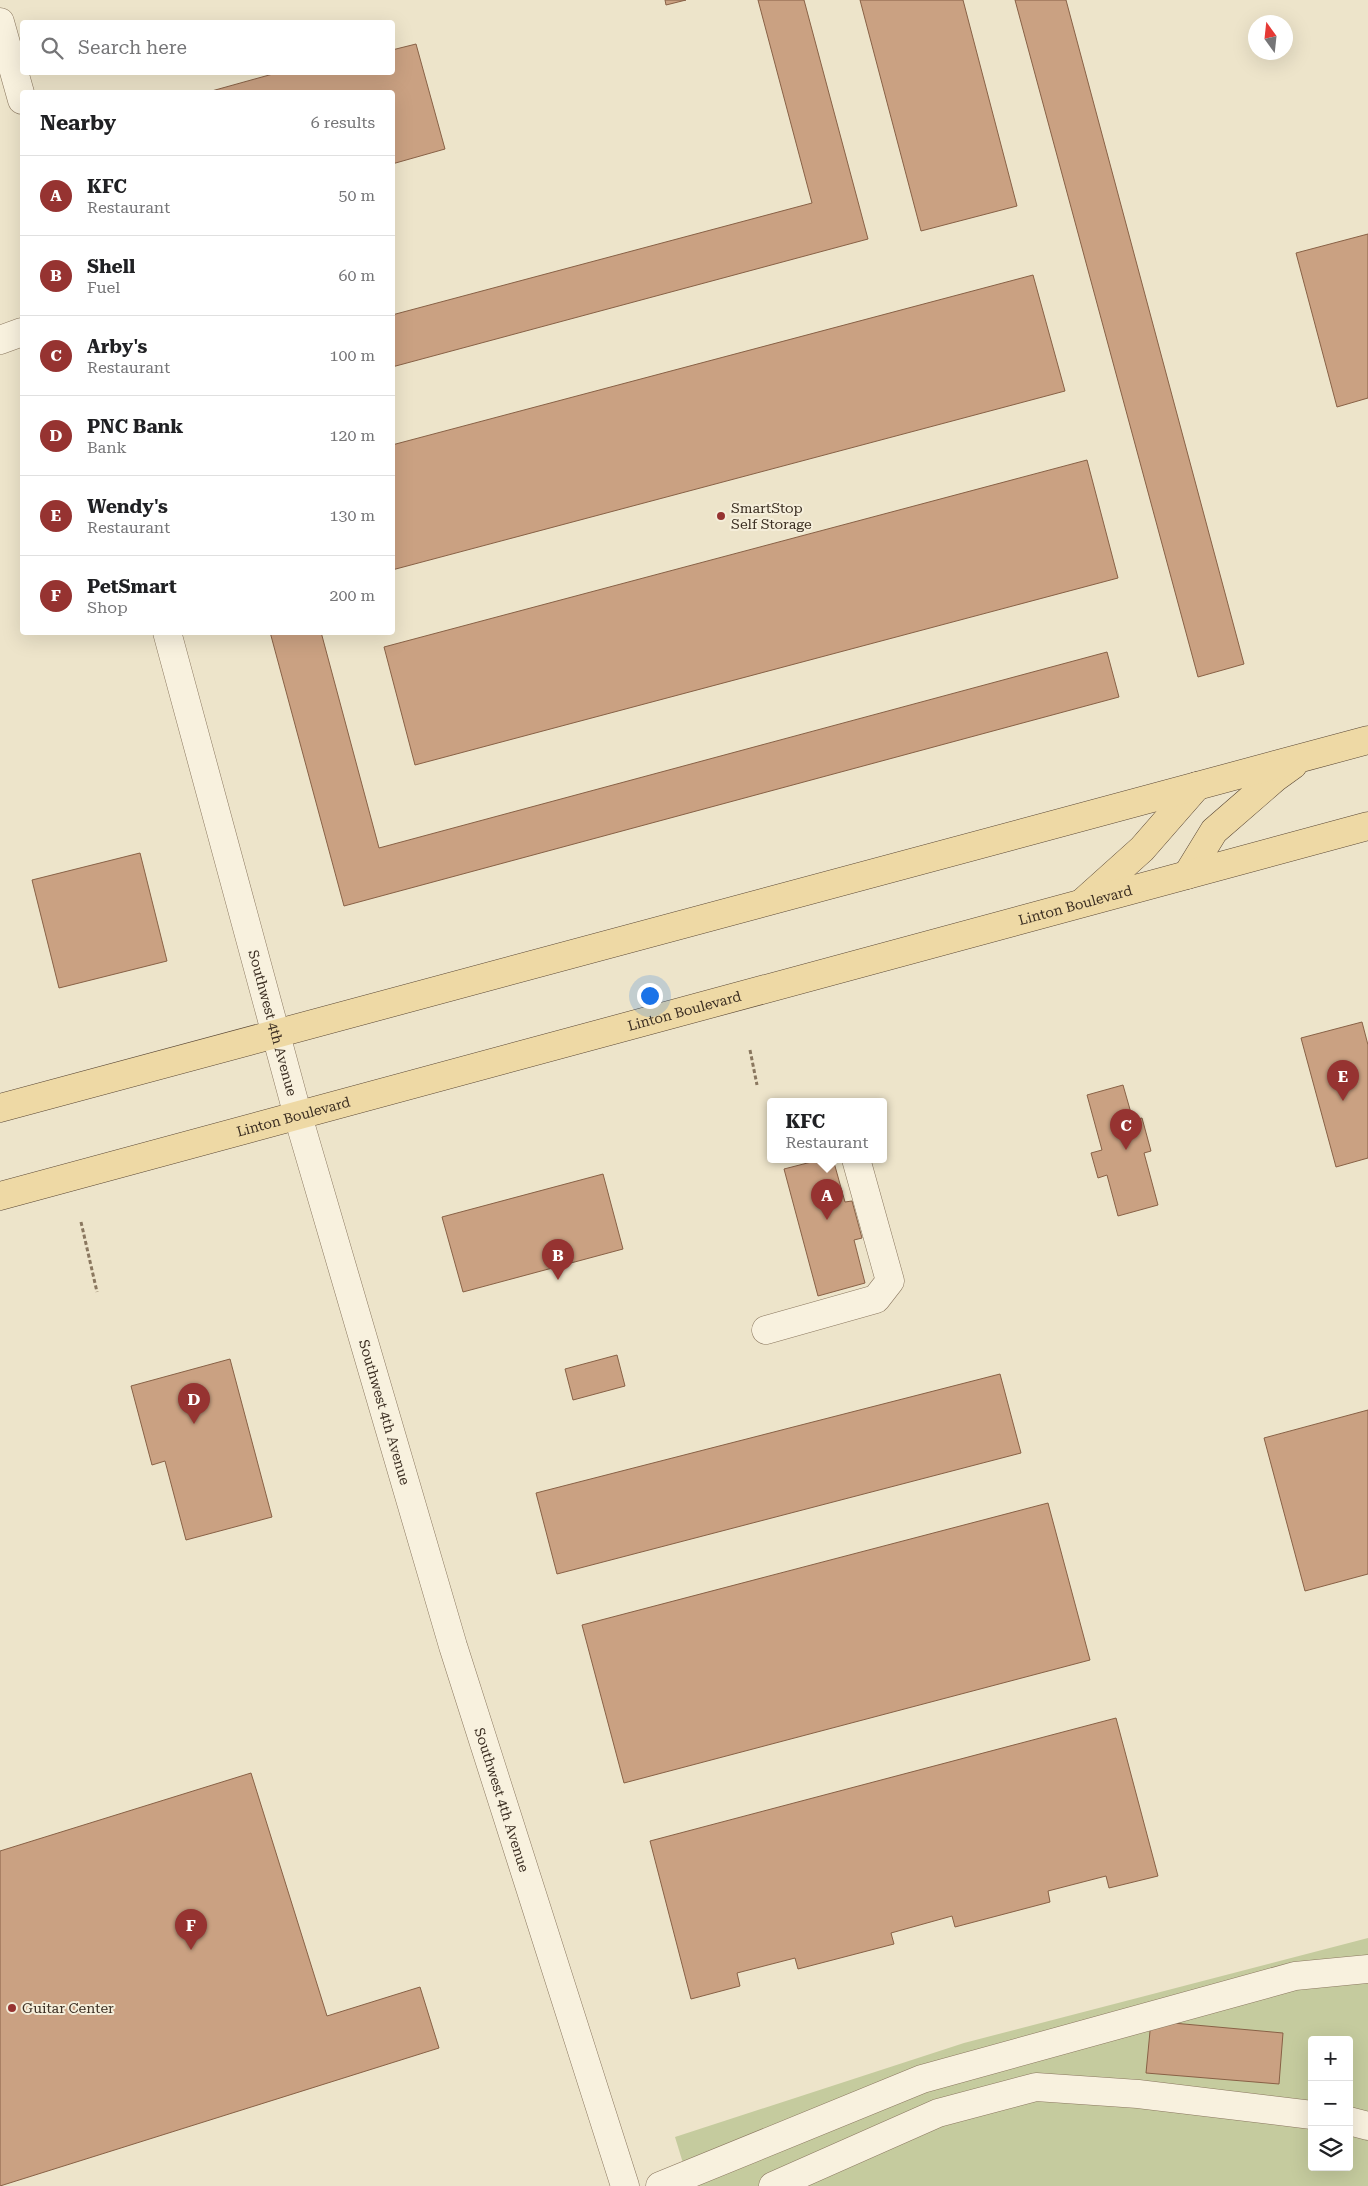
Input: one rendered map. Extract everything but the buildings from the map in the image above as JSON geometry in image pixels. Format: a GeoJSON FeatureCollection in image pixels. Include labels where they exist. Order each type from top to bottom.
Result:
{"type":"FeatureCollection","features":[{"type":"Feature","properties":{"kind":"main road"},"geometry":{"type":"LineString","coordinates":[[0,1108],[1368,740]]}},
{"type":"Feature","properties":{"kind":"main road"},"geometry":{"type":"LineString","coordinates":[[1187,875],[1214,831],[1275,778],[1305,758]]}},
{"type":"Feature","properties":{"kind":"main road"},"geometry":{"type":"LineString","coordinates":[[1080,904],[1142,849],[1197,786]]}},
{"type":"Feature","properties":{"kind":"main road","name":"Linton Boulevard"},"geometry":{"type":"LineString","coordinates":[[0,1196],[1368,826]]}},
{"type":"Feature","properties":{"kind":"street"},"geometry":{"type":"LineString","coordinates":[[0,22],[20,93]]}},
{"type":"Feature","properties":{"kind":"street"},"geometry":{"type":"LineString","coordinates":[[0,340],[20,333]]}},
{"type":"Feature","properties":{"kind":"street","name":"Southwest 4th Avenue"},"geometry":{"type":"LineString","coordinates":[[168,635],[298,1116],[453,1646],[626,2186]]}},
{"type":"Feature","properties":{"kind":"street"},"geometry":{"type":"LineString","coordinates":[[766,1330],[876,1299],[890,1281],[857,1163]]}},
{"type":"Feature","properties":{"kind":"street"},"geometry":{"type":"LineString","coordinates":[[660,2186],[922,2079],[1295,1976],[1368,1968]]}},
{"type":"Feature","properties":{"kind":"street"},"geometry":{"type":"LineString","coordinates":[[773,2186],[938,2112],[1036,2087],[1138,2094],[1308,2115]]}},
{"type":"Feature","properties":{"kind":"street"},"geometry":{"type":"LineString","coordinates":[[1353,2122],[1368,2126]]}},
{"type":"Feature","properties":{"kind":"path"},"geometry":{"type":"LineString","coordinates":[[750,1050],[757,1085]]}},
{"type":"Feature","properties":{"kind":"path"},"geometry":{"type":"LineString","coordinates":[[82,1222],[97,1292]]}},
{"type":"Feature","properties":{"kind":"green space"},"geometry":{"type":"Polygon","coordinates":[[[1368,1938],[1368,2186],[690,2186],[675,2137],[964,2043],[1368,1938]]]}},
{"type":"Feature","properties":{"kind":"place","name":"SmartStop Self Storage"},"geometry":{"type":"Point","coordinates":[721,516]}},
{"type":"Feature","properties":{"kind":"place","name":"Wendy's"},"geometry":{"type":"Point","coordinates":[1343,1101]}},
{"type":"Feature","properties":{"kind":"place","name":"Arby's"},"geometry":{"type":"Point","coordinates":[1126,1150]}},
{"type":"Feature","properties":{"kind":"place","name":"KFC"},"geometry":{"type":"Point","coordinates":[827,1220]}},
{"type":"Feature","properties":{"kind":"place","name":"Shell"},"geometry":{"type":"Point","coordinates":[558,1280]}},
{"type":"Feature","properties":{"kind":"place","name":"PNC Bank"},"geometry":{"type":"Point","coordinates":[194,1424]}},
{"type":"Feature","properties":{"kind":"place","name":"PetSmart"},"geometry":{"type":"Point","coordinates":[191,1950]}},
{"type":"Feature","properties":{"kind":"place","name":"Guitar Center"},"geometry":{"type":"Point","coordinates":[12,2008]}}]}
